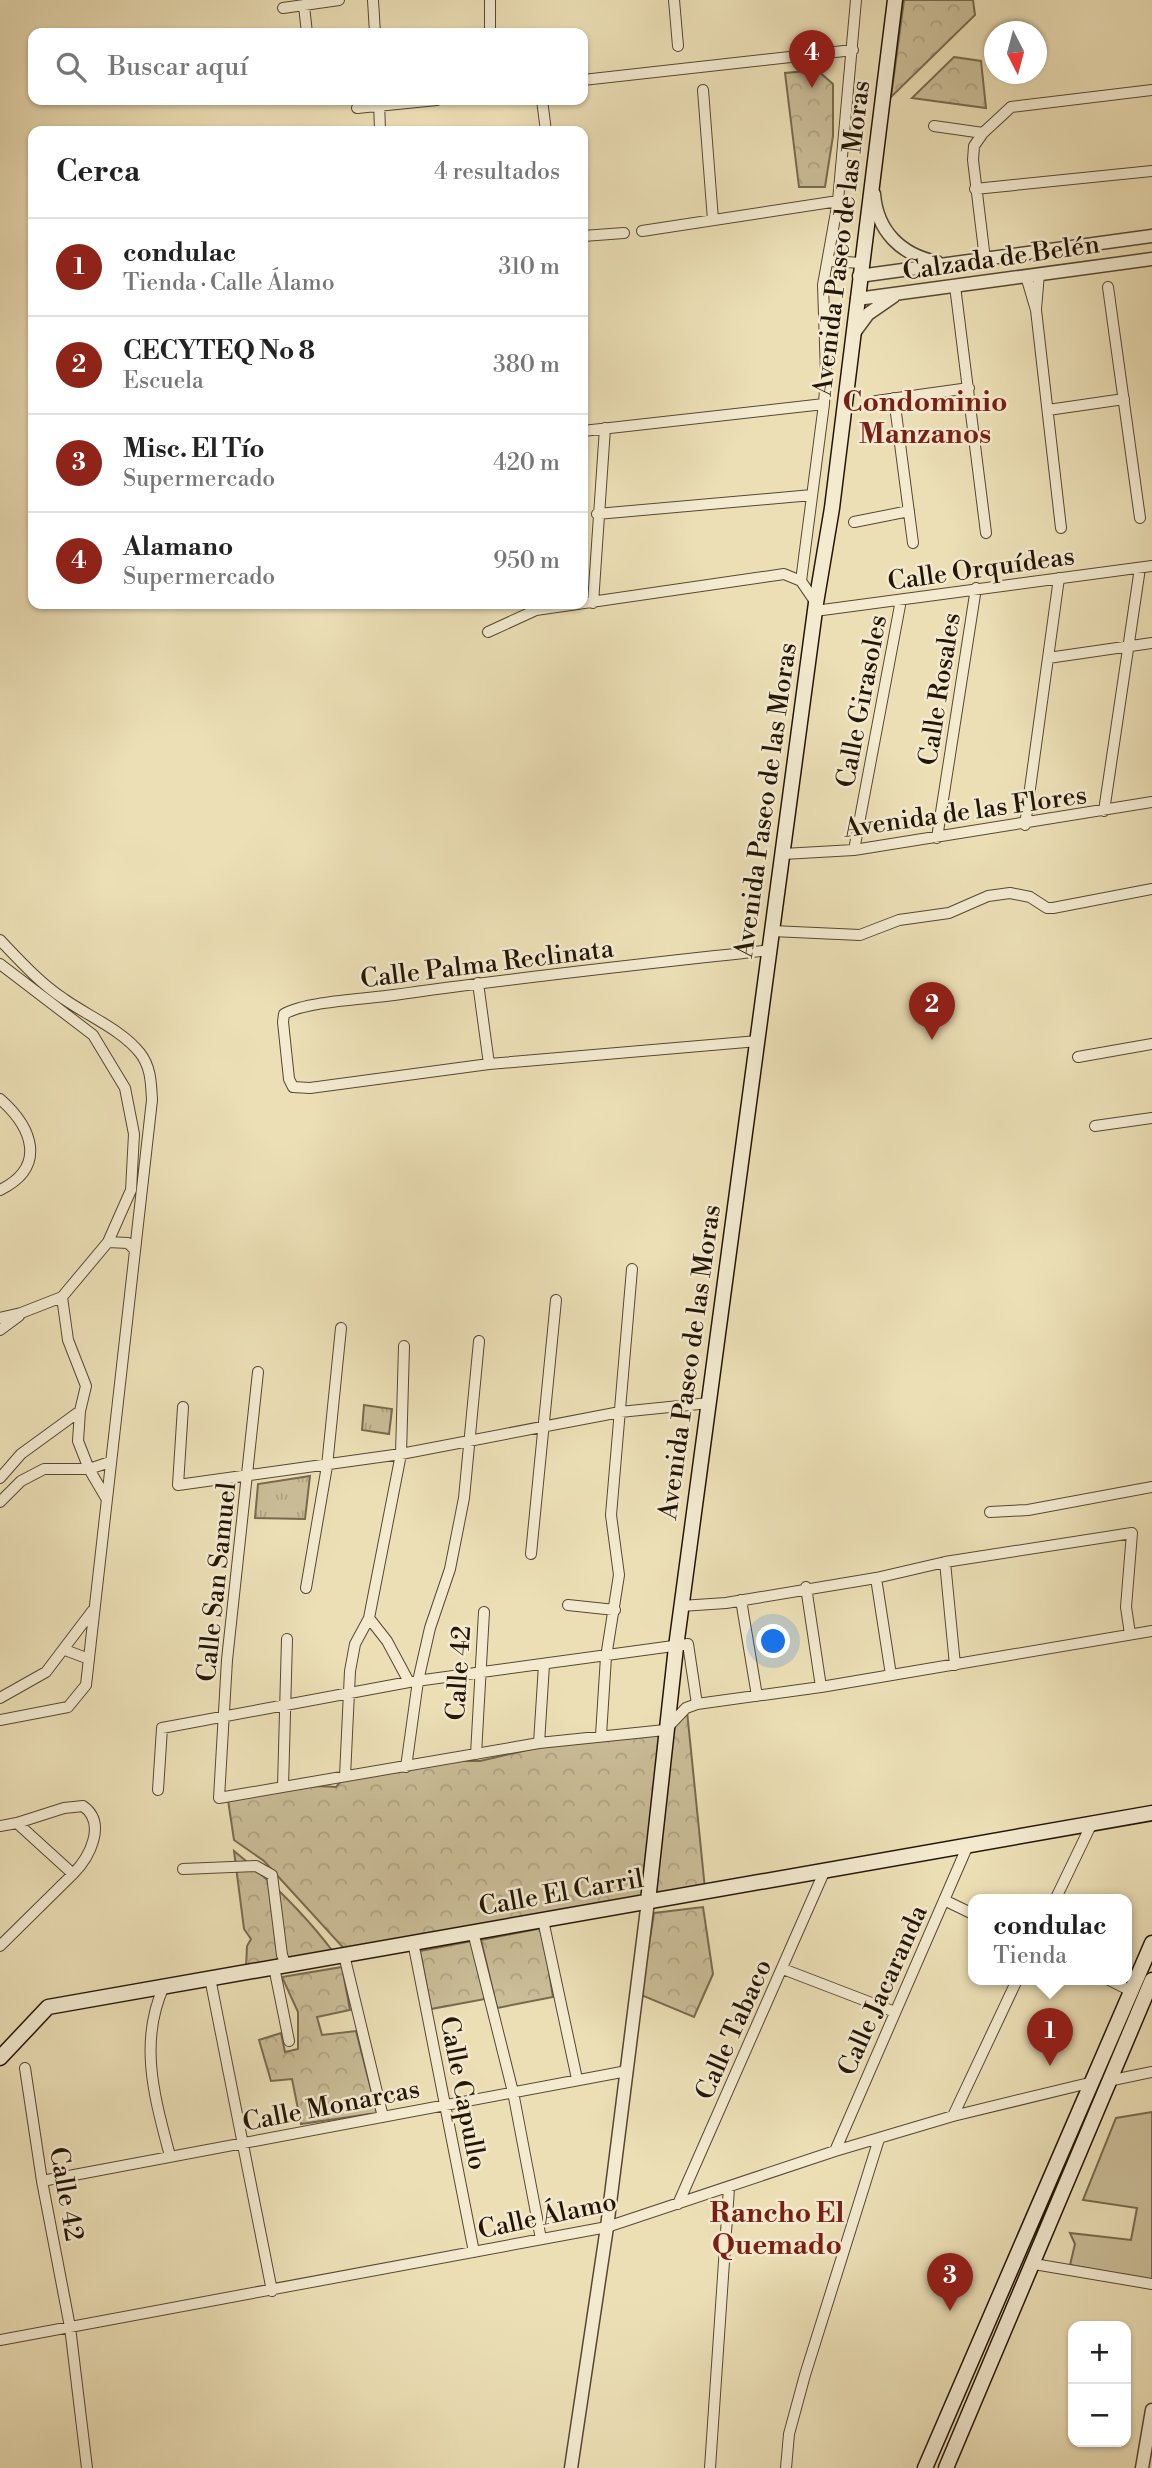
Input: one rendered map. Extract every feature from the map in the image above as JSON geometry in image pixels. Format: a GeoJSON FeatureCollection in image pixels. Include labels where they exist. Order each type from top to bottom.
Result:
{"type":"FeatureCollection","features":[{"type":"Feature","properties":{"kind":"main road","name":"Avenida Paseo de las Moras"},"geometry":{"type":"LineString","coordinates":[[648,1901],[665,1730],[681,1606],[816,607],[832,508],[895,0]]}},
{"type":"Feature","properties":{"kind":"main road","name":"Calle El Carril"},"geometry":{"type":"LineString","coordinates":[[0,2058],[48,2007],[1152,1812]]}},
{"type":"Feature","properties":{"kind":"main road"},"geometry":{"type":"LineString","coordinates":[[925,2468],[1089,2083],[1152,1943]]}},
{"type":"Feature","properties":{"kind":"main road"},"geometry":{"type":"LineString","coordinates":[[946,2468],[1034,2264],[1107,2081],[1152,1980]]}},
{"type":"Feature","properties":{"kind":"street"},"geometry":{"type":"LineString","coordinates":[[284,8],[339,0]]}},
{"type":"Feature","properties":{"kind":"street"},"geometry":{"type":"LineString","coordinates":[[373,0],[375,28]]}},
{"type":"Feature","properties":{"kind":"street"},"geometry":{"type":"LineString","coordinates":[[490,0],[490,28]]}},
{"type":"Feature","properties":{"kind":"street"},"geometry":{"type":"LineString","coordinates":[[674,0],[678,46]]}},
{"type":"Feature","properties":{"kind":"street","name":"Avenida Paseo de las Moras"},"geometry":{"type":"LineString","coordinates":[[801,581],[824,404],[826,373],[823,285],[838,201],[856,0]]}},
{"type":"Feature","properties":{"kind":"street"},"geometry":{"type":"LineString","coordinates":[[304,6],[306,28]]}},
{"type":"Feature","properties":{"kind":"street"},"geometry":{"type":"LineString","coordinates":[[588,79],[853,50]]}},
{"type":"Feature","properties":{"kind":"street"},"geometry":{"type":"LineString","coordinates":[[703,90],[713,220]]}},
{"type":"Feature","properties":{"kind":"street"},"geometry":{"type":"LineString","coordinates":[[985,259],[975,189],[974,146],[983,133],[1011,107],[1152,90]]}},
{"type":"Feature","properties":{"kind":"street"},"geometry":{"type":"LineString","coordinates":[[357,108],[374,105]]}},
{"type":"Feature","properties":{"kind":"street"},"geometry":{"type":"LineString","coordinates":[[379,105],[380,126]]}},
{"type":"Feature","properties":{"kind":"street"},"geometry":{"type":"LineString","coordinates":[[543,105],[545,126]]}},
{"type":"Feature","properties":{"kind":"street"},"geometry":{"type":"LineString","coordinates":[[934,126],[983,133]]}},
{"type":"Feature","properties":{"kind":"street"},"geometry":{"type":"LineString","coordinates":[[975,189],[1152,171]]}},
{"type":"Feature","properties":{"kind":"street"},"geometry":{"type":"LineString","coordinates":[[873,176],[878,217],[895,243],[922,259],[954,263]]}},
{"type":"Feature","properties":{"kind":"street"},"geometry":{"type":"LineString","coordinates":[[642,231],[838,201]]}},
{"type":"Feature","properties":{"kind":"street"},"geometry":{"type":"LineString","coordinates":[[588,236],[624,233]]}},
{"type":"Feature","properties":{"kind":"street","name":"Calzada de Belén"},"geometry":{"type":"LineString","coordinates":[[860,270],[954,263],[1152,236]]}},
{"type":"Feature","properties":{"kind":"street"},"geometry":{"type":"LineString","coordinates":[[1049,251],[1040,274],[1036,310],[1061,527]]}},
{"type":"Feature","properties":{"kind":"street","name":"Calzada de Belén"},"geometry":{"type":"LineString","coordinates":[[857,299],[1152,259]]}},
{"type":"Feature","properties":{"kind":"street"},"geometry":{"type":"LineString","coordinates":[[829,261],[860,270]]}},
{"type":"Feature","properties":{"kind":"street"},"geometry":{"type":"LineString","coordinates":[[955,286],[986,533]]}},
{"type":"Feature","properties":{"kind":"street"},"geometry":{"type":"LineString","coordinates":[[1108,287],[1140,518]]}},
{"type":"Feature","properties":{"kind":"street"},"geometry":{"type":"LineString","coordinates":[[852,336],[868,314],[899,294]]}},
{"type":"Feature","properties":{"kind":"street"},"geometry":{"type":"LineString","coordinates":[[876,401],[968,388]]}},
{"type":"Feature","properties":{"kind":"street"},"geometry":{"type":"LineString","coordinates":[[894,398],[914,543]]}},
{"type":"Feature","properties":{"kind":"street"},"geometry":{"type":"LineString","coordinates":[[1048,410],[1124,399]]}},
{"type":"Feature","properties":{"kind":"street"},"geometry":{"type":"LineString","coordinates":[[588,430],[824,404]]}},
{"type":"Feature","properties":{"kind":"street"},"geometry":{"type":"LineString","coordinates":[[593,603],[597,514],[606,428]]}},
{"type":"Feature","properties":{"kind":"street"},"geometry":{"type":"LineString","coordinates":[[597,514],[812,495]]}},
{"type":"Feature","properties":{"kind":"street"},"geometry":{"type":"LineString","coordinates":[[854,522],[909,511]]}},
{"type":"Feature","properties":{"kind":"street","name":"Calle Orquídeas"},"geometry":{"type":"LineString","coordinates":[[816,607],[901,600],[1152,566]]}},
{"type":"Feature","properties":{"kind":"street"},"geometry":{"type":"LineString","coordinates":[[1104,811],[1140,568]]}},
{"type":"Feature","properties":{"kind":"street"},"geometry":{"type":"LineString","coordinates":[[588,603],[784,574],[801,581],[816,607]]}},
{"type":"Feature","properties":{"kind":"street"},"geometry":{"type":"LineString","coordinates":[[1025,825],[1059,578]]}},
{"type":"Feature","properties":{"kind":"street","name":"Calle Rosales"},"geometry":{"type":"LineString","coordinates":[[937,838],[976,588]]}},
{"type":"Feature","properties":{"kind":"street","name":"Calle Girasoles"},"geometry":{"type":"LineString","coordinates":[[854,850],[901,600]]}},
{"type":"Feature","properties":{"kind":"street"},"geometry":{"type":"LineString","coordinates":[[488,632],[532,609]]}},
{"type":"Feature","properties":{"kind":"street"},"geometry":{"type":"LineString","coordinates":[[1048,658],[1152,643]]}},
{"type":"Feature","properties":{"kind":"street","name":"Avenida de las Flores"},"geometry":{"type":"LineString","coordinates":[[783,854],[854,850],[1025,825],[1152,802]]}},
{"type":"Feature","properties":{"kind":"street"},"geometry":{"type":"LineString","coordinates":[[772,931],[860,935],[899,920],[949,913],[988,896],[1010,892],[1030,897],[1046,908],[1152,889]]}},
{"type":"Feature","properties":{"kind":"street"},"geometry":{"type":"LineString","coordinates":[[0,940],[24,966],[62,998],[123,1038],[140,1053],[150,1072],[152,1100],[86,1685],[68,1707],[0,1720]]}},
{"type":"Feature","properties":{"kind":"street","name":"Calle Palma Reclinata"},"geometry":{"type":"LineString","coordinates":[[489,1065],[310,1088],[293,1087],[289,1079],[284,1014],[291,1010],[478,983],[770,950]]}},
{"type":"Feature","properties":{"kind":"street"},"geometry":{"type":"LineString","coordinates":[[0,964],[93,1035],[125,1088],[134,1134],[131,1190],[108,1242],[62,1297],[21,1314],[0,1318]]}},
{"type":"Feature","properties":{"kind":"street"},"geometry":{"type":"LineString","coordinates":[[478,983],[489,1065],[758,1041]]}},
{"type":"Feature","properties":{"kind":"street"},"geometry":{"type":"LineString","coordinates":[[1078,1057],[1152,1044]]}},
{"type":"Feature","properties":{"kind":"street"},"geometry":{"type":"LineString","coordinates":[[0,1099],[25,1124],[30,1148],[25,1172],[17,1182],[0,1190]]}},
{"type":"Feature","properties":{"kind":"street"},"geometry":{"type":"LineString","coordinates":[[1095,1126],[1152,1118]]}},
{"type":"Feature","properties":{"kind":"street"},"geometry":{"type":"LineString","coordinates":[[108,1242],[128,1243],[135,1251]]}},
{"type":"Feature","properties":{"kind":"street"},"geometry":{"type":"LineString","coordinates":[[600,1735],[607,1657],[620,1575],[611,1515],[632,1269]]}},
{"type":"Feature","properties":{"kind":"street"},"geometry":{"type":"LineString","coordinates":[[62,1297],[68,1340],[86,1386],[80,1411],[78,1441],[89,1469],[106,1499]]}},
{"type":"Feature","properties":{"kind":"street"},"geometry":{"type":"LineString","coordinates":[[531,1554],[556,1300]]}},
{"type":"Feature","properties":{"kind":"street"},"geometry":{"type":"LineString","coordinates":[[0,1331],[21,1314]]}},
{"type":"Feature","properties":{"kind":"street"},"geometry":{"type":"LineString","coordinates":[[306,1588],[327,1466],[341,1328]]}},
{"type":"Feature","properties":{"kind":"street"},"geometry":{"type":"LineString","coordinates":[[406,1767],[413,1682],[450,1569],[464,1498],[479,1341]]}},
{"type":"Feature","properties":{"kind":"street"},"geometry":{"type":"LineString","coordinates":[[345,1776],[347,1696],[355,1644],[369,1618],[401,1454],[404,1346]]}},
{"type":"Feature","properties":{"kind":"street","name":"Calle San Samuel"},"geometry":{"type":"LineString","coordinates":[[258,1372],[222,1717],[219,1798],[283,1787]]}},
{"type":"Feature","properties":{"kind":"street"},"geometry":{"type":"LineString","coordinates":[[183,1407],[178,1485],[401,1454],[620,1412],[709,1403]]}},
{"type":"Feature","properties":{"kind":"street"},"geometry":{"type":"LineString","coordinates":[[0,1478],[21,1454],[80,1411]]}},
{"type":"Feature","properties":{"kind":"street"},"geometry":{"type":"LineString","coordinates":[[0,1502],[21,1481],[44,1469],[89,1469],[110,1462]]}},
{"type":"Feature","properties":{"kind":"street"},"geometry":{"type":"LineString","coordinates":[[990,1512],[1028,1510],[1152,1488]]}},
{"type":"Feature","properties":{"kind":"street"},"geometry":{"type":"LineString","coordinates":[[681,1606],[741,1600],[806,1587],[876,1578],[945,1562],[1132,1533],[1126,1607],[1130,1634]]}},
{"type":"Feature","properties":{"kind":"street"},"geometry":{"type":"LineString","coordinates":[[945,1562],[955,1665]]}},
{"type":"Feature","properties":{"kind":"street"},"geometry":{"type":"LineString","coordinates":[[876,1578],[891,1675]]}},
{"type":"Feature","properties":{"kind":"street"},"geometry":{"type":"LineString","coordinates":[[806,1587],[821,1687]]}},
{"type":"Feature","properties":{"kind":"street"},"geometry":{"type":"LineString","coordinates":[[741,1600],[757,1696]]}},
{"type":"Feature","properties":{"kind":"street"},"geometry":{"type":"LineString","coordinates":[[568,1605],[615,1610]]}},
{"type":"Feature","properties":{"kind":"street"},"geometry":{"type":"LineString","coordinates":[[17,1716],[5,1697],[46,1672],[93,1610]]}},
{"type":"Feature","properties":{"kind":"street","name":"Calle 42"},"geometry":{"type":"LineString","coordinates":[[476,1754],[478,1673],[484,1612]]}},
{"type":"Feature","properties":{"kind":"street"},"geometry":{"type":"LineString","coordinates":[[369,1618],[413,1682]]}},
{"type":"Feature","properties":{"kind":"street"},"geometry":{"type":"LineString","coordinates":[[287,1639],[288,1704],[283,1787],[539,1743],[665,1730],[686,1708],[697,1704],[821,1687],[1152,1631]]}},
{"type":"Feature","properties":{"kind":"street"},"geometry":{"type":"LineString","coordinates":[[158,1790],[162,1728],[413,1682],[688,1644],[697,1704]]}},
{"type":"Feature","properties":{"kind":"street"},"geometry":{"type":"LineString","coordinates":[[65,1650],[89,1659]]}},
{"type":"Feature","properties":{"kind":"street"},"geometry":{"type":"LineString","coordinates":[[539,1743],[544,1665]]}},
{"type":"Feature","properties":{"kind":"street"},"geometry":{"type":"LineString","coordinates":[[0,1826],[64,1808],[83,1806],[92,1812],[95,1822],[93,1844],[84,1863],[0,1946]]}},
{"type":"Feature","properties":{"kind":"street"},"geometry":{"type":"LineString","coordinates":[[17,1823],[73,1874]]}},
{"type":"Feature","properties":{"kind":"street"},"geometry":{"type":"LineString","coordinates":[[1058,1894],[1092,1823]]}},
{"type":"Feature","properties":{"kind":"street","name":"Calle Jacaranda"},"geometry":{"type":"LineString","coordinates":[[835,2151],[968,1845]]}},
{"type":"Feature","properties":{"kind":"street"},"geometry":{"type":"LineString","coordinates":[[183,1869],[256,1866],[272,1875],[289,2041]]}},
{"type":"Feature","properties":{"kind":"street","name":"Calle Tabaco"},"geometry":{"type":"LineString","coordinates":[[678,2204],[825,1870]]}},
{"type":"Feature","properties":{"kind":"street"},"geometry":{"type":"LineString","coordinates":[[944,1900],[968,1912]]}},
{"type":"Feature","properties":{"kind":"street"},"geometry":{"type":"LineString","coordinates":[[571,2468],[607,2227],[648,1901]]}},
{"type":"Feature","properties":{"kind":"street"},"geometry":{"type":"LineString","coordinates":[[543,1920],[577,2079]]}},
{"type":"Feature","properties":{"kind":"street"},"geometry":{"type":"LineString","coordinates":[[474,1932],[513,2092],[541,2239]]}},
{"type":"Feature","properties":{"kind":"street","name":"Calle Capullo"},"geometry":{"type":"LineString","coordinates":[[413,1942],[474,2252]]}},
{"type":"Feature","properties":{"kind":"street"},"geometry":{"type":"LineString","coordinates":[[344,1955],[383,2117]]}},
{"type":"Feature","properties":{"kind":"street"},"geometry":{"type":"LineString","coordinates":[[783,1969],[895,2012]]}},
{"type":"Feature","properties":{"kind":"street"},"geometry":{"type":"LineString","coordinates":[[210,1978],[272,2291]]}},
{"type":"Feature","properties":{"kind":"street"},"geometry":{"type":"LineString","coordinates":[[953,2116],[1015,1985]]}},
{"type":"Feature","properties":{"kind":"street"},"geometry":{"type":"LineString","coordinates":[[1119,1985],[1131,1991]]}},
{"type":"Feature","properties":{"kind":"street"},"geometry":{"type":"LineString","coordinates":[[164,1986],[155,2008],[148,2044],[156,2102],[170,2156]]}},
{"type":"Feature","properties":{"kind":"street","name":"Calle 42"},"geometry":{"type":"LineString","coordinates":[[26,2068],[42,2181],[70,2327],[87,2468]]}},
{"type":"Feature","properties":{"kind":"street","name":"Calle Monarcas"},"geometry":{"type":"LineString","coordinates":[[42,2181],[627,2071]]}},
{"type":"Feature","properties":{"kind":"street"},"geometry":{"type":"LineString","coordinates":[[1107,2081],[1152,2072]]}},
{"type":"Feature","properties":{"kind":"street","name":"Calle Álamo"},"geometry":{"type":"LineString","coordinates":[[0,2340],[607,2227],[835,2151],[953,2116],[1089,2083]]}},
{"type":"Feature","properties":{"kind":"street"},"geometry":{"type":"LineString","coordinates":[[786,2468],[789,2434],[805,2375],[879,2139]]}},
{"type":"Feature","properties":{"kind":"street"},"geometry":{"type":"LineString","coordinates":[[710,2468],[729,2188]]}},
{"type":"Feature","properties":{"kind":"street"},"geometry":{"type":"LineString","coordinates":[[1034,2264],[1152,2284]]}},
{"type":"Feature","properties":{"kind":"street"},"geometry":{"type":"LineString","coordinates":[[1141,2468],[1152,2410]]}},
{"type":"Feature","properties":{"kind":"green space"},"geometry":{"type":"Polygon","coordinates":[[[904,0],[973,0],[975,15],[891,97],[904,0]]]}},
{"type":"Feature","properties":{"kind":"green space"},"geometry":{"type":"Polygon","coordinates":[[[954,57],[981,61],[986,108],[912,98],[954,57]]]}},
{"type":"Feature","properties":{"kind":"green space"},"geometry":{"type":"Polygon","coordinates":[[[817,70],[833,84],[833,136],[825,187],[799,187],[785,73],[817,70]]]}},
{"type":"Feature","properties":{"kind":"green space"},"geometry":{"type":"Polygon","coordinates":[[[364,1405],[392,1409],[389,1434],[362,1430],[364,1405]]]}},
{"type":"Feature","properties":{"kind":"green space"},"geometry":{"type":"Polygon","coordinates":[[[310,1476],[305,1519],[255,1518],[258,1484],[310,1476]]]}},
{"type":"Feature","properties":{"kind":"green space"},"geometry":{"type":"Polygon","coordinates":[[[687,1711],[705,1889],[652,1899],[672,1726],[687,1711]]]}},
{"type":"Feature","properties":{"kind":"green space"},"geometry":{"type":"Polygon","coordinates":[[[665,1728],[644,1900],[348,1953],[264,1861],[234,1840],[228,1800],[295,1788],[336,1787],[345,1777],[460,1761],[480,1761],[601,1733],[665,1728]]]}},
{"type":"Feature","properties":{"kind":"green space"},"geometry":{"type":"Polygon","coordinates":[[[234,1851],[287,1899],[334,1953],[246,1968],[247,1946],[251,1939],[244,1929],[234,1851]]]}},
{"type":"Feature","properties":{"kind":"green space"},"geometry":{"type":"Polygon","coordinates":[[[703,1907],[713,1974],[694,2017],[641,1995],[654,1913],[703,1907]]]}},
{"type":"Feature","properties":{"kind":"green space"},"geometry":{"type":"Polygon","coordinates":[[[542,1928],[553,1997],[497,2008],[481,1940],[542,1928]]]}},
{"type":"Feature","properties":{"kind":"green space"},"geometry":{"type":"Polygon","coordinates":[[[472,1941],[485,1999],[431,2009],[420,1951],[472,1941]]]}},
{"type":"Feature","properties":{"kind":"green space"},"geometry":{"type":"Polygon","coordinates":[[[342,1967],[350,2010],[317,2017],[322,2035],[356,2031],[377,2113],[301,2124],[292,2079],[271,2081],[259,2040],[281,2033],[285,2052],[298,2049],[298,2012],[282,1977],[342,1967]]]}},
{"type":"Feature","properties":{"kind":"green space"},"geometry":{"type":"Polygon","coordinates":[[[1152,2112],[1152,2281],[1070,2265],[1075,2244],[1070,2233],[1131,2240],[1137,2208],[1083,2200],[1116,2118],[1152,2112]]]}},
{"type":"Feature","properties":{"kind":"place","name":"Alamano"},"geometry":{"type":"Point","coordinates":[812,88]}},
{"type":"Feature","properties":{"kind":"place","name":"CECYTEQ No 8"},"geometry":{"type":"Point","coordinates":[932,1040]}},
{"type":"Feature","properties":{"kind":"place","name":"condulac"},"geometry":{"type":"Point","coordinates":[1050,2066]}},
{"type":"Feature","properties":{"kind":"place","name":"Misc. El Tío"},"geometry":{"type":"Point","coordinates":[950,2311]}},
{"type":"Feature","properties":{"kind":"district","name":"Condominio Manzanos"},"geometry":{"type":"Point","coordinates":[925,417]}},
{"type":"Feature","properties":{"kind":"district","name":"Rancho El Quemado"},"geometry":{"type":"Point","coordinates":[777,2228]}}]}
